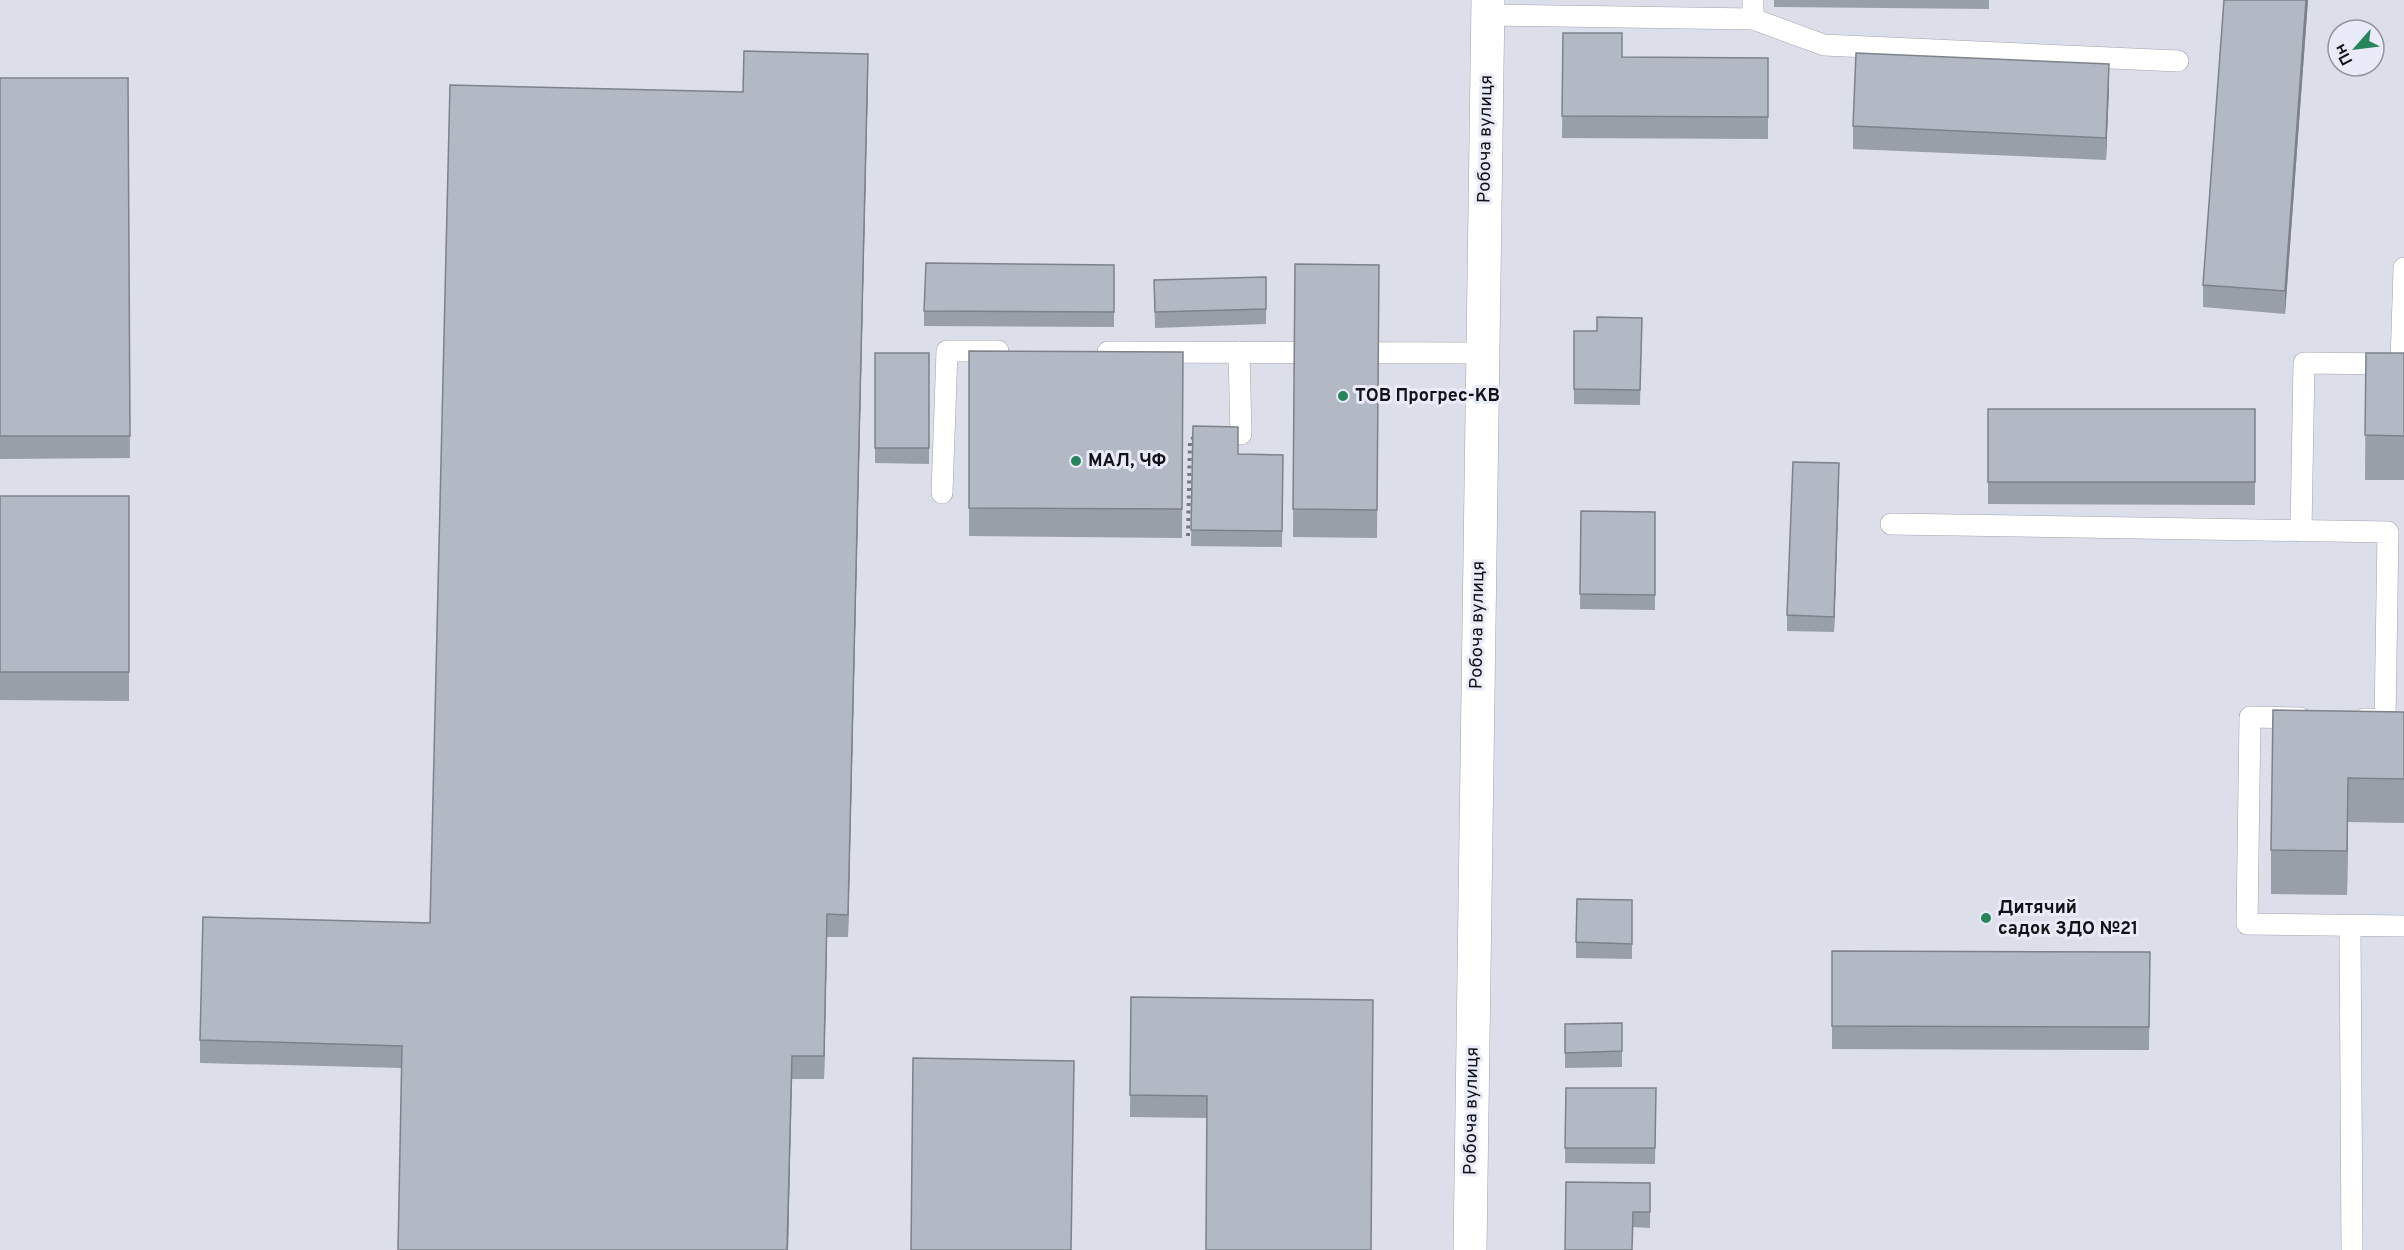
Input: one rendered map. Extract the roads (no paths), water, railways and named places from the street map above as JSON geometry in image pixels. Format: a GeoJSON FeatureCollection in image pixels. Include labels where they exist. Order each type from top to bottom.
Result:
{"type":"FeatureCollection","features":[{"type":"Feature","properties":{"kind":"street","name":"Робоча вулиця"},"geometry":{"type":"LineString","coordinates":[[1470,1250],[1488,8]]}},
{"type":"Feature","properties":{"kind":"lane"},"geometry":{"type":"LineString","coordinates":[[1488,8],[1753,9],[1824,45],[2178,61]]}},
{"type":"Feature","properties":{"kind":"lane"},"geometry":{"type":"LineString","coordinates":[[2301,531],[2304,363],[2403,364],[2404,268]]}},
{"type":"Feature","properties":{"kind":"lane"},"geometry":{"type":"LineString","coordinates":[[942,493],[947,351],[1017,351]]}},
{"type":"Feature","properties":{"kind":"lane"},"geometry":{"type":"LineString","coordinates":[[1087,352],[1482,352]]}},
{"type":"Feature","properties":{"kind":"lane"},"geometry":{"type":"LineString","coordinates":[[1239,352],[1241,424]]}},
{"type":"Feature","properties":{"kind":"lane"},"geometry":{"type":"LineString","coordinates":[[1891,524],[2388,532],[2385,720],[2340,719]]}},
{"type":"Feature","properties":{"kind":"lane"},"geometry":{"type":"LineString","coordinates":[[2318,718],[2250,717],[2247,924],[2404,927]]}},
{"type":"Feature","properties":{"kind":"lane"},"geometry":{"type":"LineString","coordinates":[[2350,926],[2352,1250]]}},
{"type":"Feature","properties":{"kind":"place","name":"ТОВ Прогрес-КВ"},"geometry":{"type":"Point","coordinates":[1343,396]}},
{"type":"Feature","properties":{"kind":"place","name":"МАЛ, ЧФ"},"geometry":{"type":"Point","coordinates":[1076,461]}},
{"type":"Feature","properties":{"kind":"place","name":"Дитячий садок ЗДО №21"},"geometry":{"type":"Point","coordinates":[1986,918]}}]}
